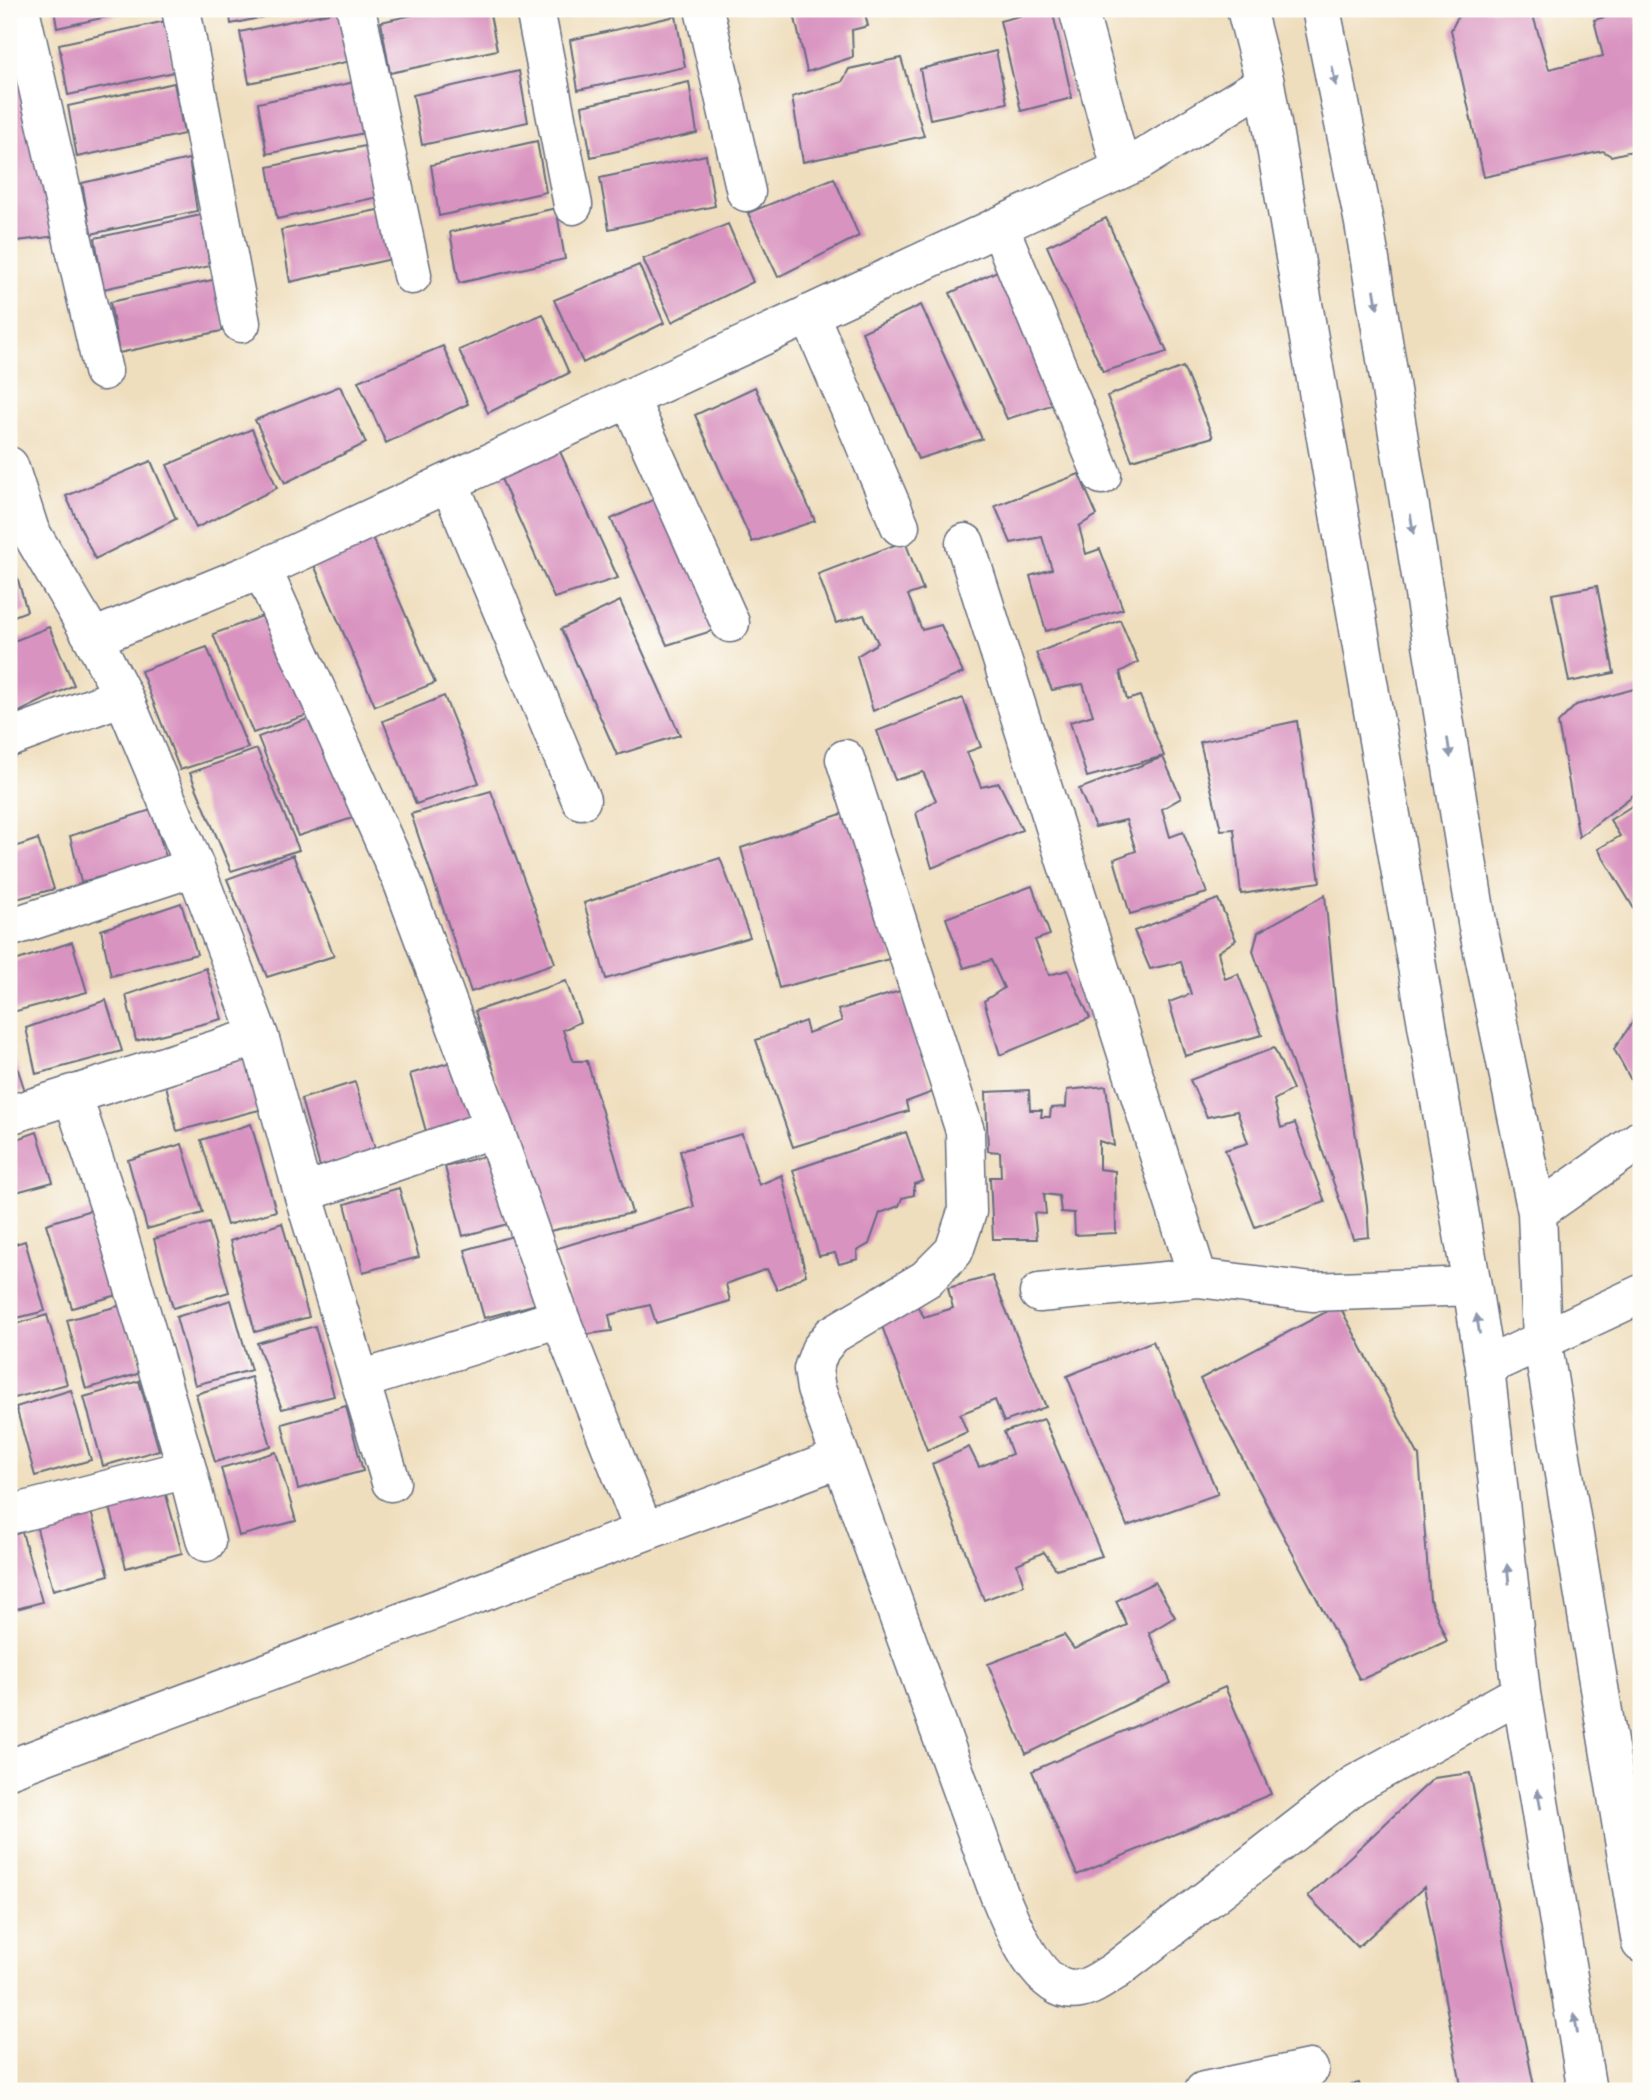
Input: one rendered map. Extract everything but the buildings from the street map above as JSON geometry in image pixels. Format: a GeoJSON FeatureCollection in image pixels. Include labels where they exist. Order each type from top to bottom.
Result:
{"type":"FeatureCollection","features":[{"type":"Feature","properties":{"kind":"street"},"geometry":{"type":"LineString","coordinates":[[19,9],[103,371]]}},
{"type":"Feature","properties":{"kind":"street"},"geometry":{"type":"LineString","coordinates":[[181,9],[241,323]]}},
{"type":"Feature","properties":{"kind":"street"},"geometry":{"type":"LineString","coordinates":[[356,9],[412,275]]}},
{"type":"Feature","properties":{"kind":"street"},"geometry":{"type":"LineString","coordinates":[[535,9],[573,205]]}},
{"type":"Feature","properties":{"kind":"street"},"geometry":{"type":"LineString","coordinates":[[705,9],[746,192]]}},
{"type":"Feature","properties":{"kind":"street"},"geometry":{"type":"LineString","coordinates":[[1078,9],[1121,169]]}},
{"type":"Feature","properties":{"kind":"street"},"geometry":{"type":"LineString","coordinates":[[1246,9],[1265,83],[1472,1286],[1485,1367],[1521,1693],[1587,2091]]}},
{"type":"Feature","properties":{"kind":"street"},"geometry":{"type":"LineString","coordinates":[[1321,9],[1364,223],[1477,922],[1537,1212],[1542,1340],[1641,1943]]}},
{"type":"Feature","properties":{"kind":"street"},"geometry":{"type":"LineString","coordinates":[[93,638],[261,569],[1121,169],[1265,83]]}},
{"type":"Feature","properties":{"kind":"street"},"geometry":{"type":"LineString","coordinates":[[999,226],[1102,475]]}},
{"type":"Feature","properties":{"kind":"street"},"geometry":{"type":"LineString","coordinates":[[809,314],[900,526]]}},
{"type":"Feature","properties":{"kind":"street"},"geometry":{"type":"LineString","coordinates":[[629,398],[730,623]]}},
{"type":"Feature","properties":{"kind":"street"},"geometry":{"type":"LineString","coordinates":[[9,466],[19,535],[93,638],[123,696],[195,867],[259,1036],[391,1482]]}},
{"type":"Feature","properties":{"kind":"street"},"geometry":{"type":"LineString","coordinates":[[449,482],[581,800]]}},
{"type":"Feature","properties":{"kind":"street"},"geometry":{"type":"LineString","coordinates":[[965,543],[1198,1278]]}},
{"type":"Feature","properties":{"kind":"street"},"geometry":{"type":"LineString","coordinates":[[261,569],[403,883],[494,1128],[560,1318],[644,1531]]}},
{"type":"Feature","properties":{"kind":"street"},"geometry":{"type":"LineString","coordinates":[[9,738],[123,696]]}},
{"type":"Feature","properties":{"kind":"street"},"geometry":{"type":"LineString","coordinates":[[845,759],[965,1131],[968,1162],[967,1212],[954,1251],[926,1279],[832,1335],[820,1350],[813,1369],[816,1389],[999,1894],[1013,1928],[1037,1968],[1057,1986],[1079,1990],[1115,1971],[1354,1784],[1521,1693]]}},
{"type":"Feature","properties":{"kind":"street"},"geometry":{"type":"LineString","coordinates":[[9,928],[195,867]]}},
{"type":"Feature","properties":{"kind":"street"},"geometry":{"type":"LineString","coordinates":[[9,1115],[259,1036]]}},
{"type":"Feature","properties":{"kind":"street"},"geometry":{"type":"LineString","coordinates":[[72,1094],[113,1217],[206,1542]]}},
{"type":"Feature","properties":{"kind":"street"},"geometry":{"type":"LineString","coordinates":[[303,1192],[494,1128]]}},
{"type":"Feature","properties":{"kind":"street"},"geometry":{"type":"LineString","coordinates":[[1537,1212],[1641,1139]]}},
{"type":"Feature","properties":{"kind":"street"},"geometry":{"type":"LineString","coordinates":[[1039,1293],[1198,1278],[1312,1292],[1472,1286]]}},
{"type":"Feature","properties":{"kind":"street"},"geometry":{"type":"LineString","coordinates":[[1485,1367],[1641,1294]]}},
{"type":"Feature","properties":{"kind":"street"},"geometry":{"type":"LineString","coordinates":[[361,1380],[560,1318]]}},
{"type":"Feature","properties":{"kind":"street"},"geometry":{"type":"LineString","coordinates":[[9,1769],[841,1458]]}},
{"type":"Feature","properties":{"kind":"street"},"geometry":{"type":"LineString","coordinates":[[11,1505],[187,1469]]}},
{"type":"Feature","properties":{"kind":"street"},"geometry":{"type":"LineString","coordinates":[[1203,2091],[1309,2069]]}}]}
